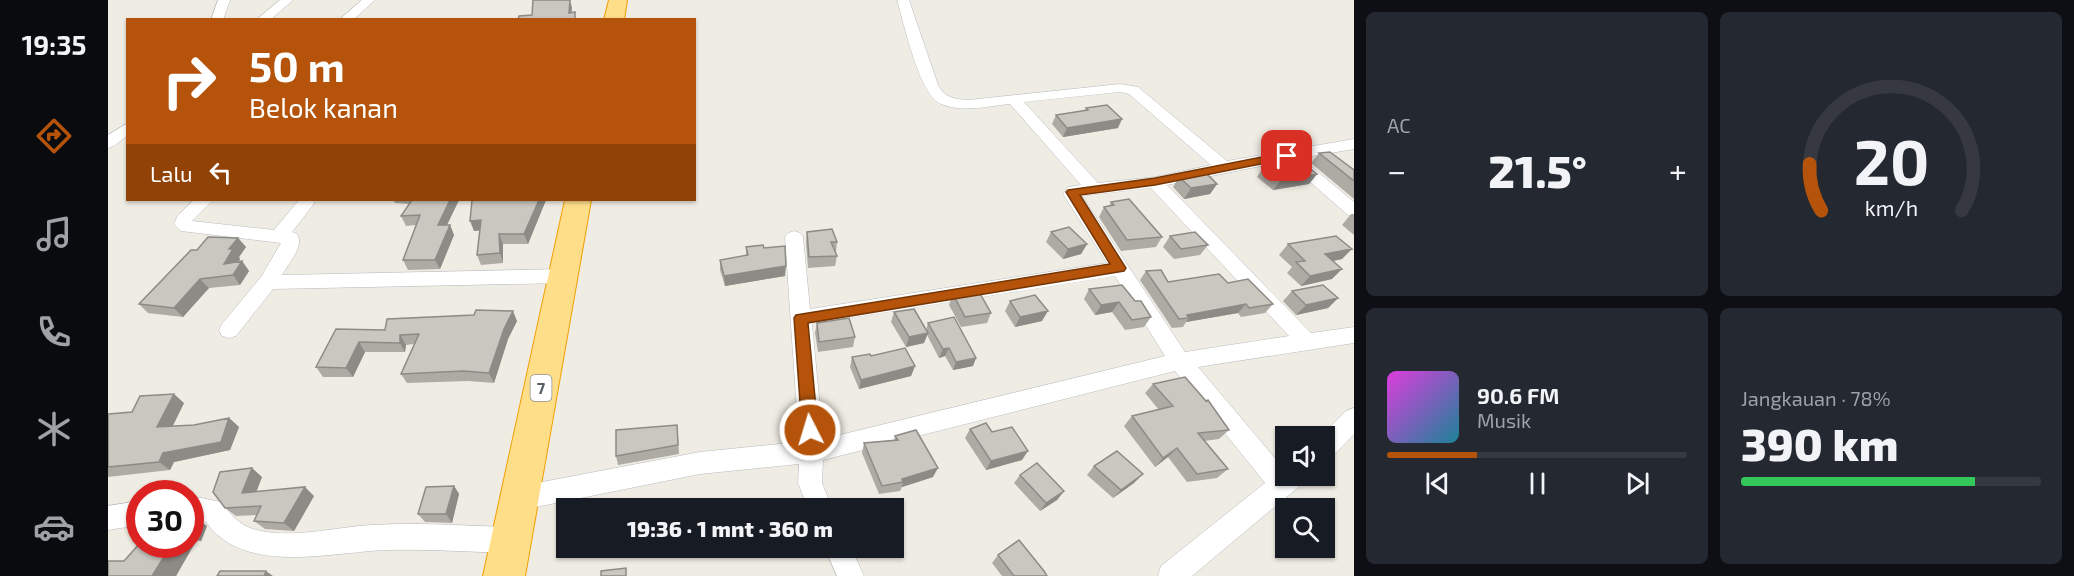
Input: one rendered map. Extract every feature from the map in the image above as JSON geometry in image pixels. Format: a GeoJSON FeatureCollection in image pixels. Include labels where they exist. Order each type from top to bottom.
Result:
{"type":"FeatureCollection","features":[{"type":"Feature","properties":{"kind":"highway"},"geometry":{"type":"LineString","coordinates":[[614,18],[618,0]]}},
{"type":"Feature","properties":{"kind":"highway","name":"7"},"geometry":{"type":"LineString","coordinates":[[504,576],[578,201]]}},
{"type":"Feature","properties":{"kind":"street"},"geometry":{"type":"LineString","coordinates":[[218,18],[224,0]]}},
{"type":"Feature","properties":{"kind":"street"},"geometry":{"type":"LineString","coordinates":[[264,18],[287,0]]}},
{"type":"Feature","properties":{"kind":"street"},"geometry":{"type":"LineString","coordinates":[[347,18],[369,0]]}},
{"type":"Feature","properties":{"kind":"street"},"geometry":{"type":"LineString","coordinates":[[903,0],[927,73],[939,98],[957,104],[1120,88],[1132,90],[1224,167]]}},
{"type":"Feature","properties":{"kind":"street"},"geometry":{"type":"LineString","coordinates":[[1014,100],[1094,189]]}},
{"type":"Feature","properties":{"kind":"street"},"geometry":{"type":"LineString","coordinates":[[108,143],[126,129]]}},
{"type":"Feature","properties":{"kind":"street"},"geometry":{"type":"LineString","coordinates":[[1275,466],[1180,361],[1072,194],[1074,191],[1155,182],[1224,167],[1350,147]]}},
{"type":"Feature","properties":{"kind":"street"},"geometry":{"type":"LineString","coordinates":[[1287,156],[1354,211]]}},
{"type":"Feature","properties":{"kind":"street"},"geometry":{"type":"LineString","coordinates":[[1155,182],[1307,342]]}},
{"type":"Feature","properties":{"kind":"street"},"geometry":{"type":"LineString","coordinates":[[203,201],[184,219],[183,224],[187,227],[291,238],[291,242],[268,282],[229,330]]}},
{"type":"Feature","properties":{"kind":"street"},"geometry":{"type":"LineString","coordinates":[[278,237],[307,201]]}},
{"type":"Feature","properties":{"kind":"street"},"geometry":{"type":"LineString","coordinates":[[794,237],[812,452],[810,483],[816,498]]}},
{"type":"Feature","properties":{"kind":"street"},"geometry":{"type":"LineString","coordinates":[[801,318],[1119,268]]}},
{"type":"Feature","properties":{"kind":"street"},"geometry":{"type":"LineString","coordinates":[[268,282],[563,276]]}},
{"type":"Feature","properties":{"kind":"street"},"geometry":{"type":"LineString","coordinates":[[521,498],[700,463],[812,452],[1180,361],[1213,354],[1354,335]]}},
{"type":"Feature","properties":{"kind":"street"},"geometry":{"type":"LineString","coordinates":[[1335,437],[1354,418]]}},
{"type":"Feature","properties":{"kind":"street"},"geometry":{"type":"LineString","coordinates":[[1179,573],[1281,486]]}},
{"type":"Feature","properties":{"kind":"street"},"geometry":{"type":"LineString","coordinates":[[204,509],[213,511],[230,531],[258,544],[297,545],[393,538],[511,540]]}},
{"type":"Feature","properties":{"kind":"street"},"geometry":{"type":"LineString","coordinates":[[108,518],[126,515]]}},
{"type":"Feature","properties":{"kind":"street"},"geometry":{"type":"LineString","coordinates":[[843,558],[851,576]]}},
{"type":"Feature","properties":{"kind":"building"},"geometry":{"type":"Polygon","coordinates":[[[533,0],[570,0],[569,13],[575,12],[575,18],[518,18],[519,16],[532,15],[533,0]]]}},
{"type":"Feature","properties":{"kind":"building"},"geometry":{"type":"Polygon","coordinates":[[[1107,105],[1122,119],[1067,128],[1056,115],[1088,110],[1086,108],[1107,105]]]}},
{"type":"Feature","properties":{"kind":"building"},"geometry":{"type":"Polygon","coordinates":[[[1330,152],[1354,170],[1354,181],[1319,153],[1330,152]]]}},
{"type":"Feature","properties":{"kind":"building"},"geometry":{"type":"Polygon","coordinates":[[[1300,160],[1317,174],[1281,180],[1264,166],[1300,160]]]}},
{"type":"Feature","properties":{"kind":"building"},"geometry":{"type":"Polygon","coordinates":[[[1205,172],[1217,184],[1191,188],[1179,177],[1205,172]]]}},
{"type":"Feature","properties":{"kind":"building"},"geometry":{"type":"Polygon","coordinates":[[[1129,199],[1162,237],[1127,240],[1104,207],[1114,205],[1111,202],[1129,199]]]}},
{"type":"Feature","properties":{"kind":"building"},"geometry":{"type":"Polygon","coordinates":[[[411,201],[450,201],[438,225],[450,225],[435,260],[403,260],[420,215],[401,216],[411,201]]]}},
{"type":"Feature","properties":{"kind":"building"},"geometry":{"type":"Polygon","coordinates":[[[472,201],[539,201],[524,234],[499,234],[500,253],[477,255],[481,220],[470,221],[472,201]]]}},
{"type":"Feature","properties":{"kind":"building"},"geometry":{"type":"Polygon","coordinates":[[[1069,227],[1087,244],[1068,249],[1051,232],[1069,227]]]}},
{"type":"Feature","properties":{"kind":"building"},"geometry":{"type":"Polygon","coordinates":[[[832,229],[837,242],[831,242],[837,256],[809,257],[807,232],[832,229]]]}},
{"type":"Feature","properties":{"kind":"building"},"geometry":{"type":"Polygon","coordinates":[[[1195,232],[1208,245],[1181,249],[1170,236],[1195,232]]]}},
{"type":"Feature","properties":{"kind":"building"},"geometry":{"type":"Polygon","coordinates":[[[1336,236],[1352,249],[1325,254],[1342,269],[1310,276],[1296,262],[1305,261],[1288,244],[1336,236]]]}},
{"type":"Feature","properties":{"kind":"building"},"geometry":{"type":"Polygon","coordinates":[[[208,237],[238,238],[229,249],[233,249],[224,264],[242,261],[233,275],[200,279],[174,308],[139,304],[191,250],[197,250],[208,237]]]}},
{"type":"Feature","properties":{"kind":"building"},"geometry":{"type":"Polygon","coordinates":[[[763,245],[764,248],[785,246],[786,266],[724,276],[720,260],[748,255],[746,247],[763,245]]]}},
{"type":"Feature","properties":{"kind":"building"},"geometry":{"type":"Polygon","coordinates":[[[1161,270],[1168,282],[1219,274],[1228,283],[1248,279],[1273,304],[1249,308],[1246,304],[1187,315],[1189,318],[1179,319],[1146,271],[1161,270]]]}},
{"type":"Feature","properties":{"kind":"building"},"geometry":{"type":"Polygon","coordinates":[[[1122,285],[1135,301],[1141,301],[1151,317],[1132,320],[1119,302],[1101,305],[1089,289],[1122,285]]]}},
{"type":"Feature","properties":{"kind":"building"},"geometry":{"type":"Polygon","coordinates":[[[1323,285],[1338,298],[1306,305],[1292,291],[1323,285]]]}},
{"type":"Feature","properties":{"kind":"building"},"geometry":{"type":"Polygon","coordinates":[[[978,290],[991,313],[965,317],[953,294],[978,290]]]}},
{"type":"Feature","properties":{"kind":"building"},"geometry":{"type":"Polygon","coordinates":[[[1035,295],[1048,311],[1020,317],[1010,301],[1035,295]]]}},
{"type":"Feature","properties":{"kind":"building"},"geometry":{"type":"Polygon","coordinates":[[[914,309],[928,333],[909,337],[894,312],[914,309]]]}},
{"type":"Feature","properties":{"kind":"building"},"geometry":{"type":"Polygon","coordinates":[[[476,310],[513,311],[504,329],[489,373],[463,371],[401,374],[419,334],[400,335],[400,343],[359,342],[346,368],[316,367],[336,329],[385,330],[387,319],[474,315],[476,310]]]}},
{"type":"Feature","properties":{"kind":"building"},"geometry":{"type":"Polygon","coordinates":[[[954,317],[976,358],[956,362],[949,348],[943,349],[928,323],[954,317]]]}},
{"type":"Feature","properties":{"kind":"building"},"geometry":{"type":"Polygon","coordinates":[[[849,318],[855,337],[819,342],[817,323],[849,318]]]}},
{"type":"Feature","properties":{"kind":"building"},"geometry":{"type":"Polygon","coordinates":[[[905,348],[915,366],[861,380],[852,357],[870,354],[871,356],[905,348]]]}},
{"type":"Feature","properties":{"kind":"building"},"geometry":{"type":"Polygon","coordinates":[[[1185,377],[1206,401],[1208,400],[1229,430],[1198,433],[1228,469],[1197,474],[1177,448],[1163,458],[1132,416],[1173,406],[1153,384],[1185,377]]]}},
{"type":"Feature","properties":{"kind":"building"},"geometry":{"type":"Polygon","coordinates":[[[174,394],[157,427],[194,425],[229,418],[221,442],[163,453],[159,462],[108,467],[108,414],[132,412],[140,396],[174,394]]]}},
{"type":"Feature","properties":{"kind":"building"},"geometry":{"type":"Polygon","coordinates":[[[986,423],[992,432],[1012,427],[1028,451],[991,461],[970,429],[986,423]]]}},
{"type":"Feature","properties":{"kind":"building"},"geometry":{"type":"Polygon","coordinates":[[[677,425],[678,445],[616,456],[616,430],[677,425]]]}},
{"type":"Feature","properties":{"kind":"building"},"geometry":{"type":"Polygon","coordinates":[[[916,430],[938,468],[902,479],[903,482],[882,486],[864,443],[898,440],[895,436],[916,430]]]}},
{"type":"Feature","properties":{"kind":"building"},"geometry":{"type":"Polygon","coordinates":[[[1117,451],[1143,474],[1121,490],[1094,466],[1117,451]]]}},
{"type":"Feature","properties":{"kind":"building"},"geometry":{"type":"Polygon","coordinates":[[[1037,463],[1064,491],[1046,503],[1020,475],[1037,463]]]}},
{"type":"Feature","properties":{"kind":"building"},"geometry":{"type":"Polygon","coordinates":[[[252,468],[242,493],[305,487],[284,523],[254,521],[261,506],[225,508],[213,492],[220,472],[252,468]]]}},
{"type":"Feature","properties":{"kind":"building"},"geometry":{"type":"Polygon","coordinates":[[[454,486],[446,514],[418,514],[426,487],[454,486]]]}},
{"type":"Feature","properties":{"kind":"building"},"geometry":{"type":"Polygon","coordinates":[[[1019,540],[1047,576],[1014,576],[998,555],[1019,540]]]}},
{"type":"Feature","properties":{"kind":"building"},"geometry":{"type":"Polygon","coordinates":[[[127,558],[163,558],[152,576],[108,576],[108,561],[124,561],[127,558]]]}},
{"type":"Feature","properties":{"kind":"building"},"geometry":{"type":"Polygon","coordinates":[[[626,568],[626,576],[601,576],[601,571],[626,568]]]}},
{"type":"Feature","properties":{"kind":"building"},"geometry":{"type":"Polygon","coordinates":[[[220,571],[266,571],[264,576],[217,576],[220,571]]]}},
{"type":"Feature","properties":{"kind":"route"},"geometry":{"type":"LineString","coordinates":[[810,430],[801,318],[1119,268],[1072,192],[1155,182],[1287,156]]}}]}
